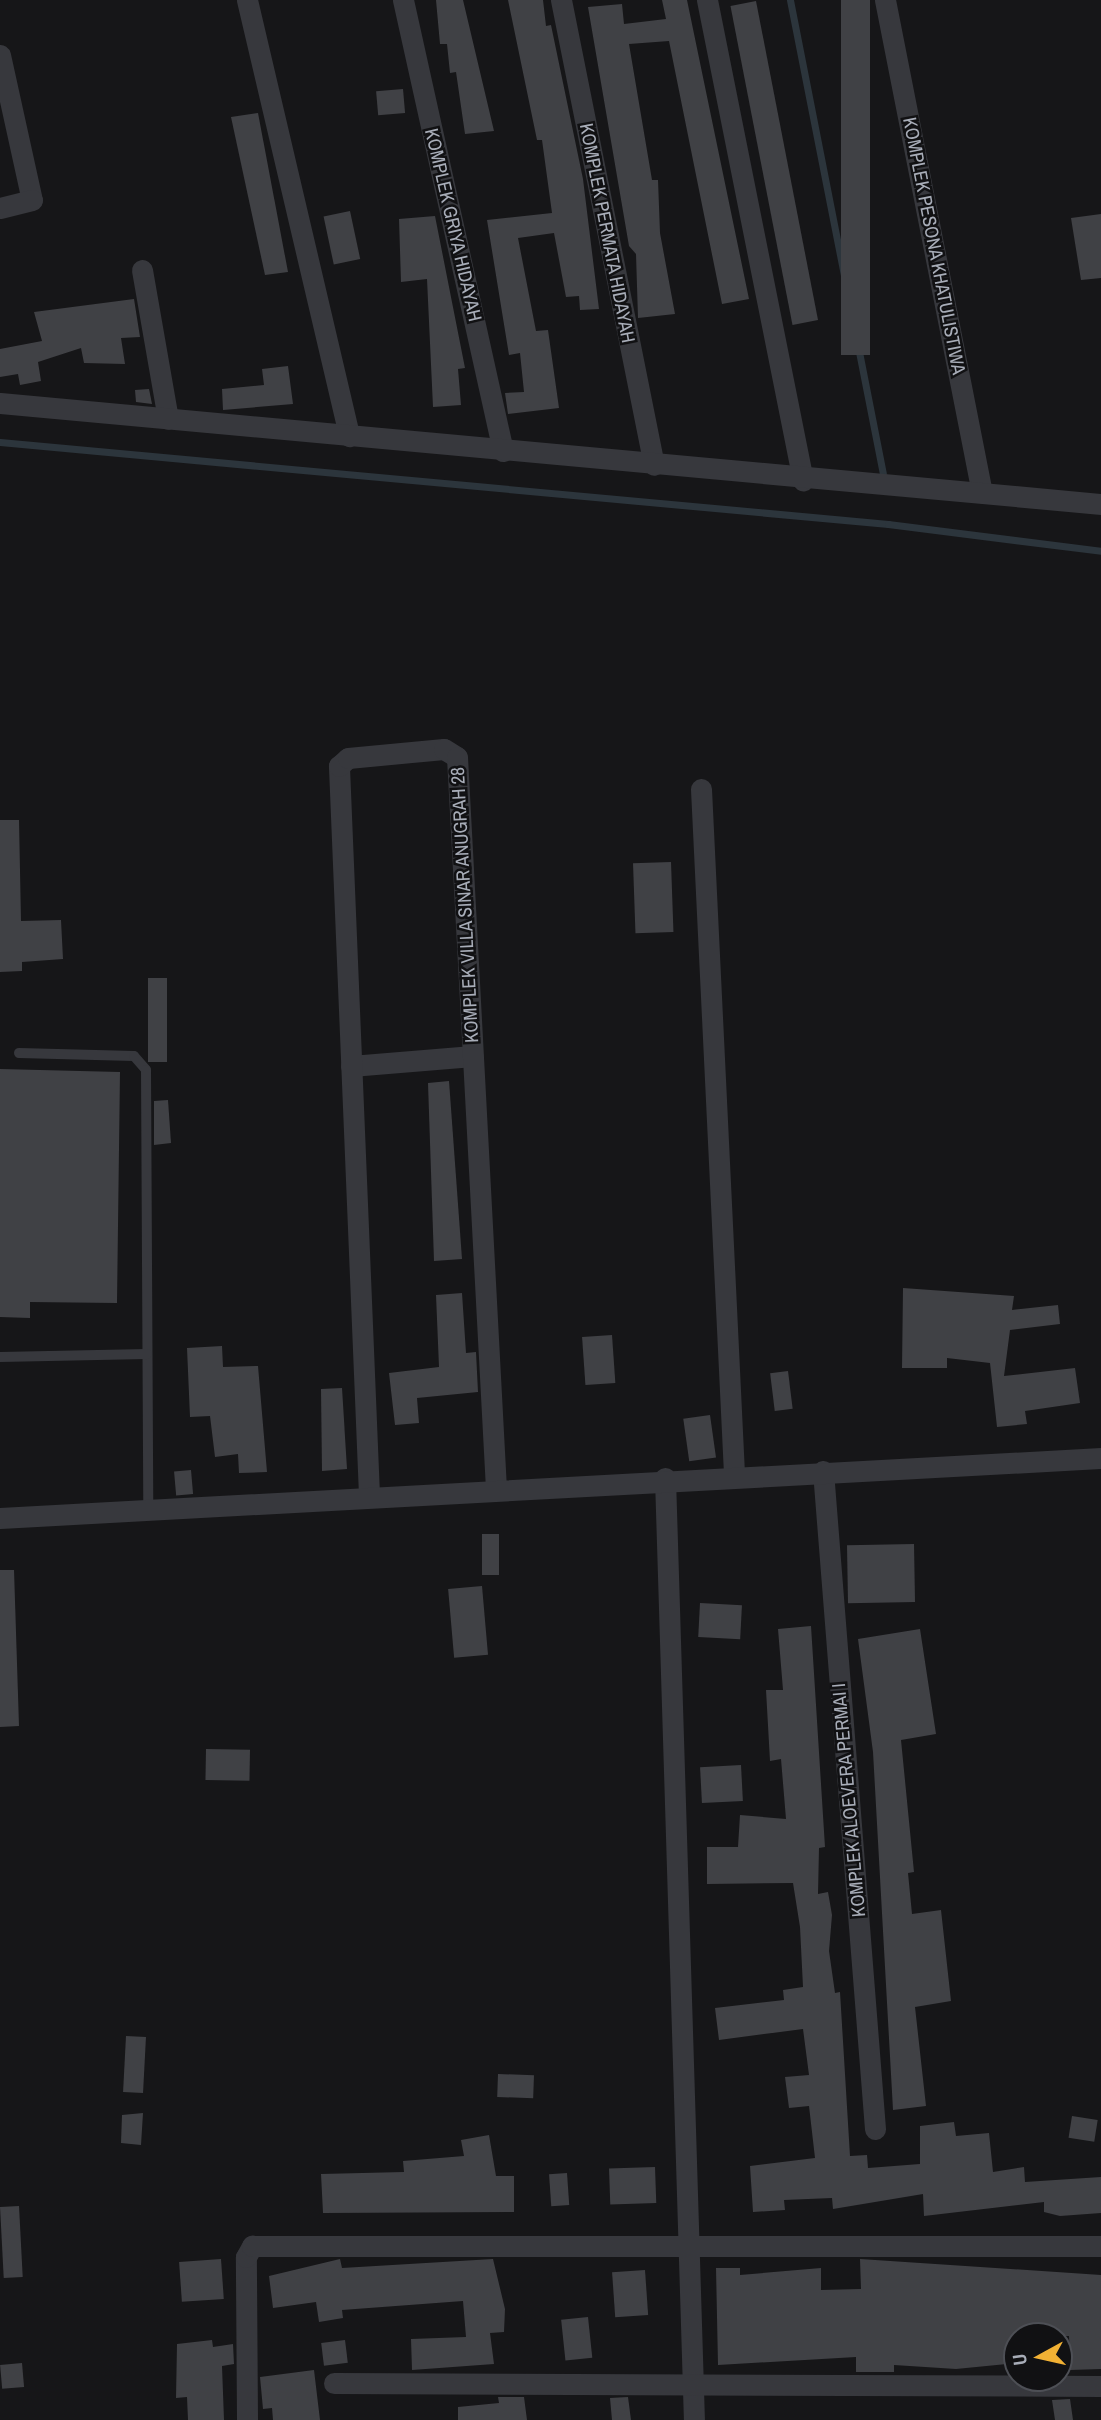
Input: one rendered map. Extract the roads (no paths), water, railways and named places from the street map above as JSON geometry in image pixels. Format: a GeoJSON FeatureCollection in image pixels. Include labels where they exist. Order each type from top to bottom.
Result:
{"type":"FeatureCollection","features":[{"type":"Feature","properties":{"kind":"street"},"geometry":{"type":"LineString","coordinates":[[247,0],[349,436]]}},
{"type":"Feature","properties":{"kind":"street","name":"KOMPLEK GRIYA HIDAYAH"},"geometry":{"type":"LineString","coordinates":[[403,0],[503,451]]}},
{"type":"Feature","properties":{"kind":"street","name":"KOMPLEK PERMATA HIDAYAH"},"geometry":{"type":"LineString","coordinates":[[561,0],[654,466]]}},
{"type":"Feature","properties":{"kind":"street"},"geometry":{"type":"LineString","coordinates":[[707,0],[803,480]]}},
{"type":"Feature","properties":{"kind":"street","name":"KOMPLEK PESONA KHATULISTIWA"},"geometry":{"type":"LineString","coordinates":[[886,0],[982,493]]}},
{"type":"Feature","properties":{"kind":"street"},"geometry":{"type":"LineString","coordinates":[[0,55],[32,200],[0,208]]}},
{"type":"Feature","properties":{"kind":"street"},"geometry":{"type":"LineString","coordinates":[[142,270],[168,419]]}},
{"type":"Feature","properties":{"kind":"street"},"geometry":{"type":"LineString","coordinates":[[0,403],[803,480],[1101,504]]}},
{"type":"Feature","properties":{"kind":"street","name":"KOMPLEK VILLA SINAR ANUGRAH 28"},"geometry":{"type":"LineString","coordinates":[[369,1495],[339,765],[348,758],[444,749],[457,757],[496,1488]]}},
{"type":"Feature","properties":{"kind":"street"},"geometry":{"type":"LineString","coordinates":[[701,789],[734,1474]]}},
{"type":"Feature","properties":{"kind":"street"},"geometry":{"type":"LineString","coordinates":[[351,1066],[473,1056]]}},
{"type":"Feature","properties":{"kind":"street"},"geometry":{"type":"LineString","coordinates":[[0,1518],[734,1474],[1101,1458]]}},
{"type":"Feature","properties":{"kind":"street","name":"KOMPLEK ALOEVERA PERMAI I"},"geometry":{"type":"LineString","coordinates":[[823,1471],[875,2129]]}},
{"type":"Feature","properties":{"kind":"street"},"geometry":{"type":"LineString","coordinates":[[665,1478],[691,2243],[694,2420]]}},
{"type":"Feature","properties":{"kind":"street"},"geometry":{"type":"LineString","coordinates":[[247,2420],[246,2257],[252,2246],[691,2243],[1101,2246]]}},
{"type":"Feature","properties":{"kind":"street"},"geometry":{"type":"LineString","coordinates":[[334,2383],[692,2381],[1101,2386]]}},
{"type":"Feature","properties":{"kind":"lane"},"geometry":{"type":"LineString","coordinates":[[19,1053],[134,1056],[146,1070],[148,1509]]}},
{"type":"Feature","properties":{"kind":"lane"},"geometry":{"type":"LineString","coordinates":[[0,1357],[147,1354]]}},
{"type":"Feature","properties":{"kind":"waterway"},"geometry":{"type":"LineString","coordinates":[[790,0],[883,473]]}},
{"type":"Feature","properties":{"kind":"waterway"},"geometry":{"type":"LineString","coordinates":[[0,442],[888,524],[1101,551]]}}]}
